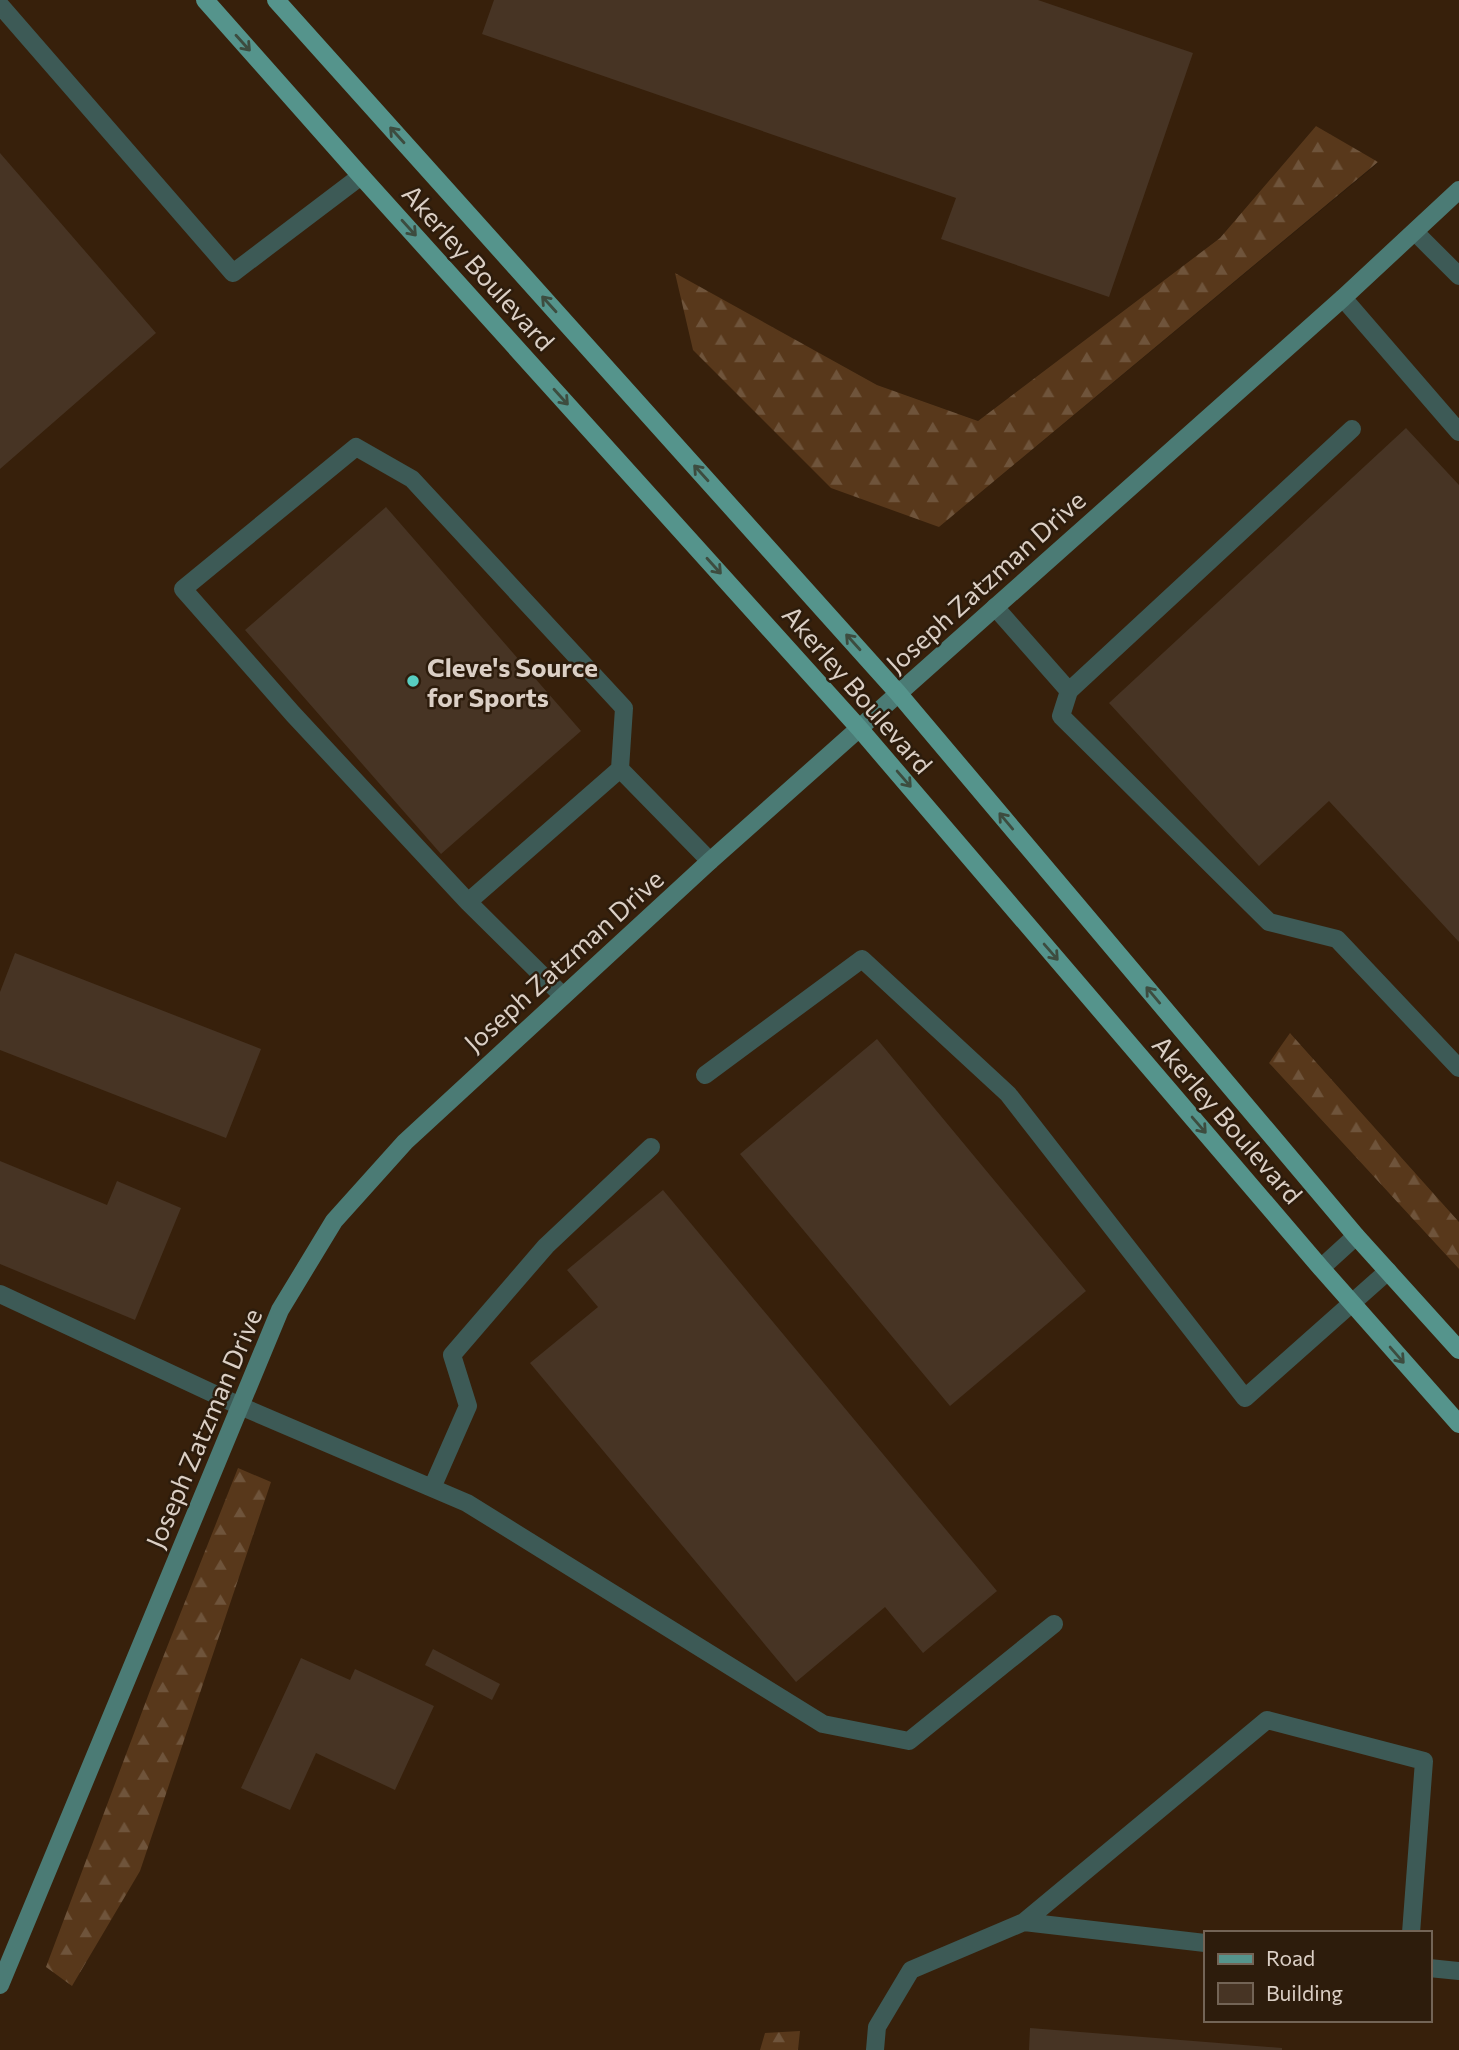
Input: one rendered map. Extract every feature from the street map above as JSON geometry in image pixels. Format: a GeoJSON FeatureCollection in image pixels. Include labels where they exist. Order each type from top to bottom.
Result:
{"type":"FeatureCollection","features":[{"type":"Feature","properties":{"kind":"main road","name":"Akerley Boulevard"},"geometry":{"type":"LineString","coordinates":[[205,0],[859,727],[1321,1268],[1459,1424]]}},
{"type":"Feature","properties":{"kind":"main road","name":"Akerley Boulevard"},"geometry":{"type":"LineString","coordinates":[[276,0],[898,693],[1356,1236],[1459,1350]]}},
{"type":"Feature","properties":{"kind":"street","name":"Joseph Zatzman Drive"},"geometry":{"type":"LineString","coordinates":[[0,1985],[280,1310],[334,1221],[405,1142],[710,861],[1343,298],[1459,190]]}},
{"type":"Feature","properties":{"kind":"lane"},"geometry":{"type":"LineString","coordinates":[[0,5],[233,273],[361,176]]}},
{"type":"Feature","properties":{"kind":"lane"},"geometry":{"type":"LineString","coordinates":[[1415,232],[1459,276]]}},
{"type":"Feature","properties":{"kind":"lane"},"geometry":{"type":"LineString","coordinates":[[1343,298],[1459,432]]}},
{"type":"Feature","properties":{"kind":"lane"},"geometry":{"type":"LineString","coordinates":[[1352,429],[1069,691],[1060,716],[1269,922],[1336,939],[1459,1068]]}},
{"type":"Feature","properties":{"kind":"lane"},"geometry":{"type":"LineString","coordinates":[[468,902],[620,769],[624,708],[412,480],[356,447],[183,590],[293,714],[468,902],[564,996]]}},
{"type":"Feature","properties":{"kind":"lane"},"geometry":{"type":"LineString","coordinates":[[995,607],[1069,691]]}},
{"type":"Feature","properties":{"kind":"lane"},"geometry":{"type":"LineString","coordinates":[[620,769],[710,861]]}},
{"type":"Feature","properties":{"kind":"lane"},"geometry":{"type":"LineString","coordinates":[[705,1075],[862,959],[1008,1094],[1245,1398],[1388,1271]]}},
{"type":"Feature","properties":{"kind":"lane"},"geometry":{"type":"LineString","coordinates":[[432,1488],[468,1406],[452,1355],[545,1246],[651,1147]]}},
{"type":"Feature","properties":{"kind":"lane"},"geometry":{"type":"LineString","coordinates":[[1321,1268],[1356,1236]]}},
{"type":"Feature","properties":{"kind":"lane"},"geometry":{"type":"LineString","coordinates":[[0,1294],[240,1406],[479,1510],[823,1724],[909,1741],[1054,1624]]}},
{"type":"Feature","properties":{"kind":"lane"},"geometry":{"type":"LineString","coordinates":[[875,2050],[877,2027],[911,1970],[1024,1923],[1267,1720],[1424,1761],[1412,1931]]}},
{"type":"Feature","properties":{"kind":"lane"},"geometry":{"type":"LineString","coordinates":[[1024,1923],[1204,1943]]}},
{"type":"Feature","properties":{"kind":"lane"},"geometry":{"type":"LineString","coordinates":[[1431,1968],[1459,1971]]}},
{"type":"Feature","properties":{"kind":"shaded area"},"geometry":{"type":"Polygon","coordinates":[[[0,0],[1459,0],[1459,1222],[1291,1034],[1269,1063],[1459,1269],[1459,2050],[0,2050],[0,0]],[[1316,126],[1220,238],[978,421],[877,385],[676,274],[939,527],[1378,163],[1316,126]]]}},
{"type":"Feature","properties":{"kind":"green space"},"geometry":{"type":"Polygon","coordinates":[[[1316,126],[1378,162],[939,527],[831,488],[693,350],[675,273],[877,385],[978,421],[1220,238],[1316,126]]]}},
{"type":"Feature","properties":{"kind":"green space"},"geometry":{"type":"Polygon","coordinates":[[[1290,1033],[1459,1222],[1459,1269],[1269,1063],[1290,1033]]]}},
{"type":"Feature","properties":{"kind":"green space"},"geometry":{"type":"Polygon","coordinates":[[[238,1468],[271,1482],[140,1871],[72,1986],[46,1967],[154,1680],[238,1468]]]}},
{"type":"Feature","properties":{"kind":"green space"},"geometry":{"type":"Polygon","coordinates":[[[800,2031],[798,2050],[760,2050],[765,2033],[800,2031]]]}},
{"type":"Feature","properties":{"kind":"building"},"geometry":{"type":"Polygon","coordinates":[[[494,0],[1038,0],[1193,53],[1109,297],[941,239],[956,198],[482,34],[494,0]]]}},
{"type":"Feature","properties":{"kind":"building"},"geometry":{"type":"Polygon","coordinates":[[[0,153],[156,333],[0,469],[0,153]]]}},
{"type":"Feature","properties":{"kind":"building"},"geometry":{"type":"Polygon","coordinates":[[[1406,428],[1459,485],[1459,942],[1329,801],[1259,866],[1109,703],[1406,428]]]}},
{"type":"Feature","properties":{"kind":"building","name":"Cleve's Source for Sports"},"geometry":{"type":"Polygon","coordinates":[[[386,507],[581,731],[441,854],[245,630],[386,507]]]}},
{"type":"Feature","properties":{"kind":"building"},"geometry":{"type":"Polygon","coordinates":[[[15,953],[261,1049],[226,1138],[0,1050],[0,992],[15,953]]]}},
{"type":"Feature","properties":{"kind":"building"},"geometry":{"type":"Polygon","coordinates":[[[877,1039],[1086,1291],[950,1406],[740,1154],[877,1039]]]}},
{"type":"Feature","properties":{"kind":"building"},"geometry":{"type":"Polygon","coordinates":[[[0,1161],[107,1205],[117,1181],[181,1208],[135,1320],[0,1264],[0,1161]]]}},
{"type":"Feature","properties":{"kind":"building"},"geometry":{"type":"Polygon","coordinates":[[[663,1190],[997,1591],[923,1653],[885,1607],[796,1682],[530,1363],[598,1307],[567,1270],[663,1190]]]}},
{"type":"Feature","properties":{"kind":"building"},"geometry":{"type":"Polygon","coordinates":[[[433,1649],[500,1684],[492,1700],[425,1665],[433,1649]]]}},
{"type":"Feature","properties":{"kind":"building"},"geometry":{"type":"Polygon","coordinates":[[[301,1658],[350,1680],[355,1669],[434,1706],[395,1790],[316,1753],[290,1810],[241,1788],[301,1658]]]}},
{"type":"Feature","properties":{"kind":"building"},"geometry":{"type":"Polygon","coordinates":[[[1030,2028],[1282,2048],[1282,2050],[1029,2050],[1030,2028]]]}},
{"type":"Feature","properties":{"kind":"place","name":"Cleve's Source for Sports"},"geometry":{"type":"Point","coordinates":[413,681]}}]}
